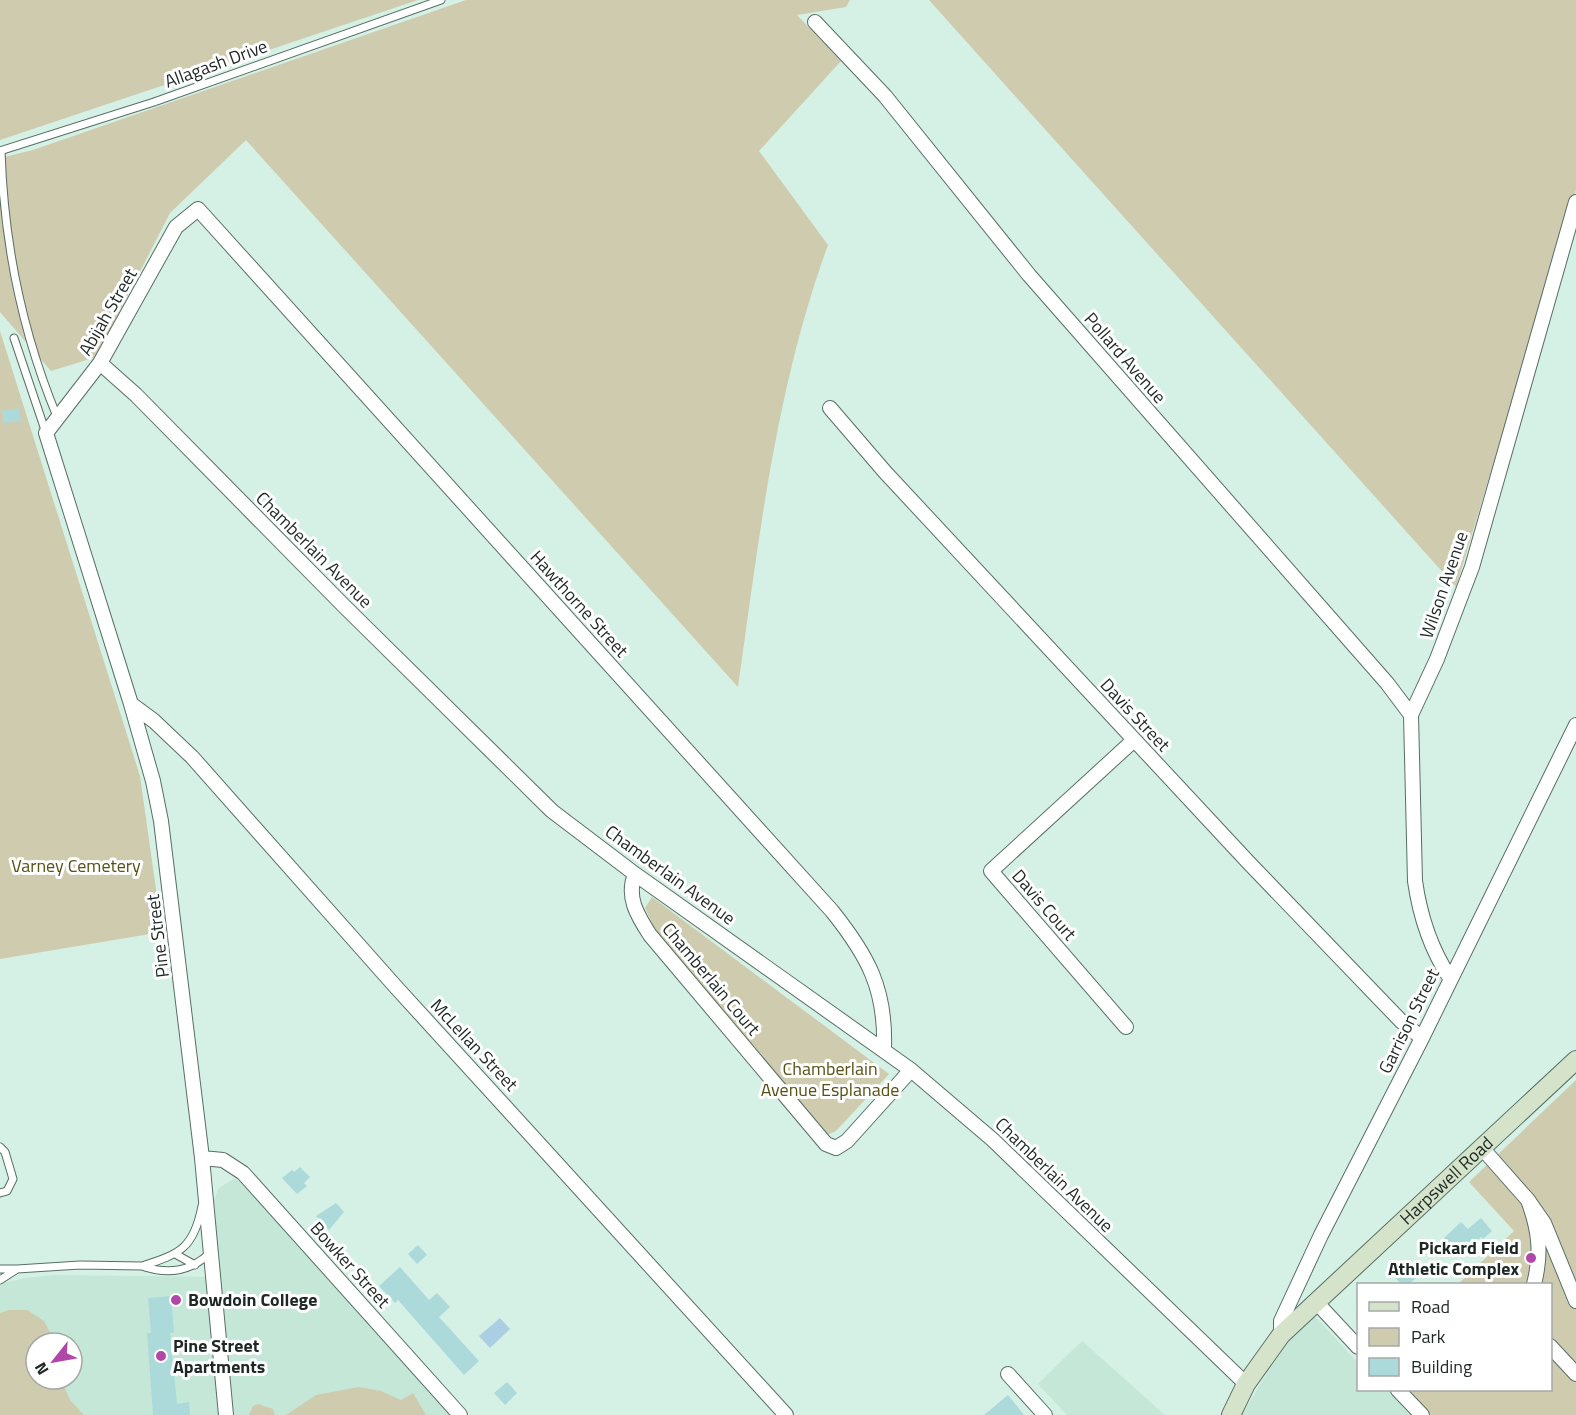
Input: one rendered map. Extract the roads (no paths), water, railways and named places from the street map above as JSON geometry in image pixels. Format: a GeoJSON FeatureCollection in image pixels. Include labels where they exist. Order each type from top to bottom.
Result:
{"type":"FeatureCollection","features":[{"type":"Feature","properties":{"kind":"main road","name":"Harpswell Road"},"geometry":{"type":"LineString","coordinates":[[1231,1415],[1246,1384],[1281,1335],[1576,1060]]}},
{"type":"Feature","properties":{"kind":"street","name":"Pollard Avenue"},"geometry":{"type":"LineString","coordinates":[[815,22],[885,96],[1029,275],[1387,682],[1411,715]]}},
{"type":"Feature","properties":{"kind":"street","name":"Wilson Avenue"},"geometry":{"type":"LineString","coordinates":[[1450,978],[1436,957],[1416,889],[1412,857],[1411,715],[1437,659],[1472,567],[1576,202]]}},
{"type":"Feature","properties":{"kind":"street","name":"Abijah Street"},"geometry":{"type":"LineString","coordinates":[[46,433],[100,363],[176,227],[198,208]]}},
{"type":"Feature","properties":{"kind":"street","name":"Hawthorne Street"},"geometry":{"type":"LineString","coordinates":[[198,208],[832,911],[868,960],[877,982],[884,1015],[884,1048]]}},
{"type":"Feature","properties":{"kind":"street","name":"Chamberlain Avenue"},"geometry":{"type":"LineString","coordinates":[[100,363],[136,395],[552,812],[635,874],[884,1048],[911,1070],[993,1140],[1246,1384]]}},
{"type":"Feature","properties":{"kind":"street","name":"Davis Street"},"geometry":{"type":"LineString","coordinates":[[830,408],[885,472],[1134,740],[1353,972],[1401,1021],[1422,1038]]}},
{"type":"Feature","properties":{"kind":"street","name":"Pine Street"},"geometry":{"type":"LineString","coordinates":[[46,433],[153,781],[167,860],[202,1158],[226,1415]]}},
{"type":"Feature","properties":{"kind":"street","name":"McLellan Street"},"geometry":{"type":"LineString","coordinates":[[131,704],[192,757],[395,986],[786,1415]]}},
{"type":"Feature","properties":{"kind":"street","name":"Garrison Street"},"geometry":{"type":"LineString","coordinates":[[1281,1335],[1281,1322],[1317,1243],[1422,1038],[1576,725]]}},
{"type":"Feature","properties":{"kind":"street","name":"Davis Court"},"geometry":{"type":"LineString","coordinates":[[1126,1027],[991,871],[1134,740]]}},
{"type":"Feature","properties":{"kind":"street","name":"Chamberlain Court"},"geometry":{"type":"LineString","coordinates":[[635,874],[630,885],[631,898],[637,915],[650,935],[826,1144],[836,1148],[847,1141],[911,1070]]}},
{"type":"Feature","properties":{"kind":"street"},"geometry":{"type":"LineString","coordinates":[[1482,1148],[1528,1200],[1544,1223],[1576,1301]]}},
{"type":"Feature","properties":{"kind":"street","name":"Bowker Street"},"geometry":{"type":"LineString","coordinates":[[202,1158],[223,1160],[243,1173],[460,1415]]}},
{"type":"Feature","properties":{"kind":"street"},"geometry":{"type":"LineString","coordinates":[[1528,1200],[1539,1236],[1539,1265],[1534,1283]]}},
{"type":"Feature","properties":{"kind":"street"},"geometry":{"type":"LineString","coordinates":[[1317,1303],[1357,1345]]}},
{"type":"Feature","properties":{"kind":"street"},"geometry":{"type":"LineString","coordinates":[[1552,1347],[1576,1374]]}},
{"type":"Feature","properties":{"kind":"street"},"geometry":{"type":"LineString","coordinates":[[1008,1374],[1017,1388],[1045,1415]]}},
{"type":"Feature","properties":{"kind":"street"},"geometry":{"type":"LineString","coordinates":[[1400,1391],[1422,1415]]}},
{"type":"Feature","properties":{"kind":"lane","name":"Allagash Drive"},"geometry":{"type":"LineString","coordinates":[[1,151],[134,109],[441,0]]}},
{"type":"Feature","properties":{"kind":"lane"},"geometry":{"type":"LineString","coordinates":[[1,151],[2,192],[10,257],[31,348],[58,419]]}},
{"type":"Feature","properties":{"kind":"lane"},"geometry":{"type":"LineString","coordinates":[[14,338],[46,433]]}},
{"type":"Feature","properties":{"kind":"lane"},"geometry":{"type":"LineString","coordinates":[[0,1147],[5,1152],[13,1179],[6,1191],[0,1193]]}},
{"type":"Feature","properties":{"kind":"lane"},"geometry":{"type":"LineString","coordinates":[[0,1269],[80,1265],[142,1266],[177,1255],[192,1239],[197,1227],[205,1185]]}},
{"type":"Feature","properties":{"kind":"lane"},"geometry":{"type":"LineString","coordinates":[[142,1266],[157,1272],[177,1272],[195,1265],[210,1253]]}},
{"type":"Feature","properties":{"kind":"lane"},"geometry":{"type":"LineString","coordinates":[[177,1255],[195,1265]]}},
{"type":"Feature","properties":{"kind":"lane"},"geometry":{"type":"LineString","coordinates":[[0,1280],[17,1269]]}},
{"type":"Feature","properties":{"kind":"water"},"geometry":{"type":"Polygon","coordinates":[[[500,1318],[510,1329],[490,1348],[479,1336],[500,1318]]]}},
{"type":"Feature","properties":{"kind":"place","name":"Pickard Field Athletic Complex"},"geometry":{"type":"Point","coordinates":[1531,1258]}},
{"type":"Feature","properties":{"kind":"place","name":"Bowdoin College"},"geometry":{"type":"Point","coordinates":[176,1300]}},
{"type":"Feature","properties":{"kind":"place","name":"Pine Street Apartments"},"geometry":{"type":"Point","coordinates":[161,1356]}},
{"type":"Feature","properties":{"kind":"park label","name":"Varney Cemetery"},"geometry":{"type":"Point","coordinates":[76,866]}},
{"type":"Feature","properties":{"kind":"park label","name":"Chamberlain Avenue Esplanade"},"geometry":{"type":"Point","coordinates":[830,1079]}}]}
